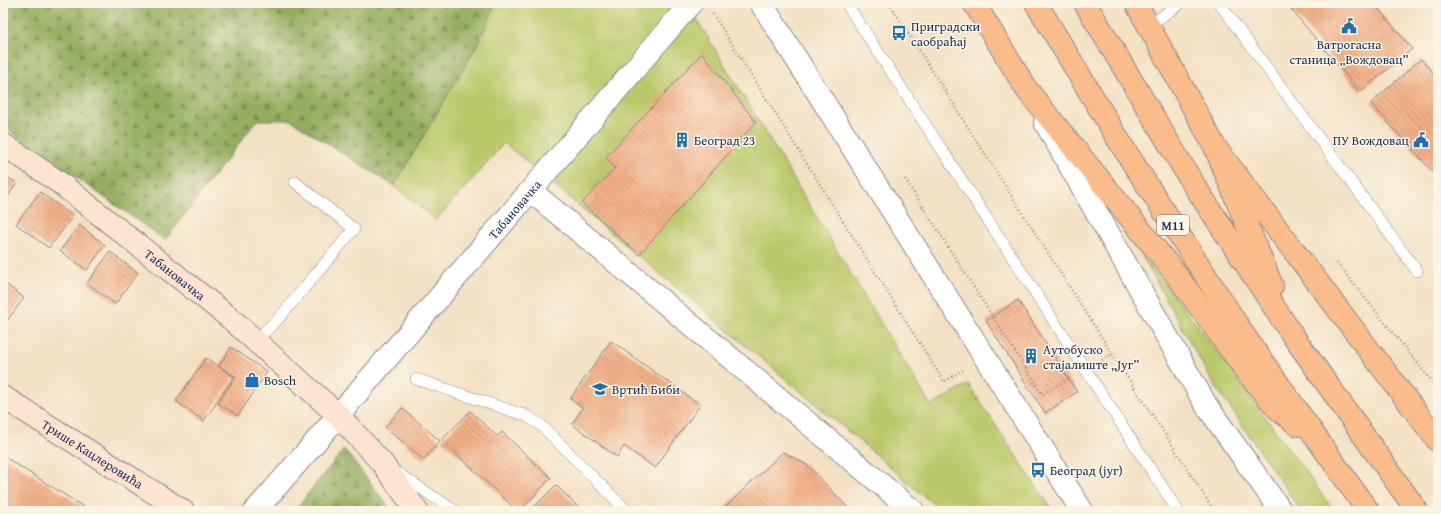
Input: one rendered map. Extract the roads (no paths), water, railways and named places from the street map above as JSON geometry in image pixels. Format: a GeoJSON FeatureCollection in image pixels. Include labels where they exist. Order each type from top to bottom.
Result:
{"type":"FeatureCollection","features":[{"type":"Feature","properties":{"kind":"highway"},"geometry":{"type":"LineString","coordinates":[[974,3],[1027,90],[1175,273],[1249,375],[1278,409],[1319,442]]}},
{"type":"Feature","properties":{"kind":"highway","name":"M11"},"geometry":{"type":"LineString","coordinates":[[1036,3],[1128,156],[1245,337],[1368,511]]}},
{"type":"Feature","properties":{"kind":"highway"},"geometry":{"type":"LineString","coordinates":[[1085,3],[1192,182],[1291,333],[1417,511]]}},
{"type":"Feature","properties":{"kind":"highway"},"geometry":{"type":"LineString","coordinates":[[1136,3],[1215,146],[1291,333]]}},
{"type":"Feature","properties":{"kind":"highway"},"geometry":{"type":"LineString","coordinates":[[1215,146],[1438,441]]}},
{"type":"Feature","properties":{"kind":"street","name":"Табановачка"},"geometry":{"type":"LineString","coordinates":[[338,415],[691,3]]}},
{"type":"Feature","properties":{"kind":"street"},"geometry":{"type":"LineString","coordinates":[[761,3],[1082,511]]}},
{"type":"Feature","properties":{"kind":"street"},"geometry":{"type":"LineString","coordinates":[[1027,90],[1206,405],[1281,511]]}},
{"type":"Feature","properties":{"kind":"street","name":"Табановачка"},"geometry":{"type":"LineString","coordinates":[[3,144],[60,183],[230,318],[338,415],[382,463]]}},
{"type":"Feature","properties":{"kind":"street"},"geometry":{"type":"LineString","coordinates":[[531,191],[913,511]]}},
{"type":"Feature","properties":{"kind":"street","name":"Трише Кацлеровића"},"geometry":{"type":"LineString","coordinates":[[3,396],[183,511]]}},
{"type":"Feature","properties":{"kind":"street"},"geometry":{"type":"LineString","coordinates":[[255,511],[338,415]]}},
{"type":"Feature","properties":{"kind":"street"},"geometry":{"type":"LineString","coordinates":[[382,463],[417,511]]}},
{"type":"Feature","properties":{"kind":"lane"},"geometry":{"type":"LineString","coordinates":[[846,3],[1084,370],[1178,511]]}},
{"type":"Feature","properties":{"kind":"lane"},"geometry":{"type":"LineString","coordinates":[[1148,26],[1181,3]]}},
{"type":"Feature","properties":{"kind":"lane"},"geometry":{"type":"LineString","coordinates":[[1219,3],[1417,271]]}},
{"type":"Feature","properties":{"kind":"lane"},"geometry":{"type":"LineString","coordinates":[[255,341],[278,318],[354,229],[295,182]]}},
{"type":"Feature","properties":{"kind":"lane"},"geometry":{"type":"LineString","coordinates":[[416,379],[528,416],[541,425],[627,511]]}},
{"type":"Feature","properties":{"kind":"lane","name":"Табановачка"},"geometry":{"type":"LineString","coordinates":[[382,463],[455,511]]}},
{"type":"Feature","properties":{"kind":"place","name":"Ватрогасна станица „Вождовац”"},"geometry":{"type":"Point","coordinates":[1349,26]}},
{"type":"Feature","properties":{"kind":"place","name":"Приградски саобраћај"},"geometry":{"type":"Point","coordinates":[899,33]}},
{"type":"Feature","properties":{"kind":"place","name":"Београд 23"},"geometry":{"type":"Point","coordinates":[682,140]}},
{"type":"Feature","properties":{"kind":"place","name":"ПУ Вождовац"},"geometry":{"type":"Point","coordinates":[1421,140]}},
{"type":"Feature","properties":{"kind":"place","name":"Аутобуско стајалиште „Југ”"},"geometry":{"type":"Point","coordinates":[1031,356]}},
{"type":"Feature","properties":{"kind":"place","name":"Bosch"},"geometry":{"type":"Point","coordinates":[252,380]}},
{"type":"Feature","properties":{"kind":"place","name":"Вртић Биби"},"geometry":{"type":"Point","coordinates":[600,389]}},
{"type":"Feature","properties":{"kind":"place","name":"Београд (југ)"},"geometry":{"type":"Point","coordinates":[1038,470]}}]}
